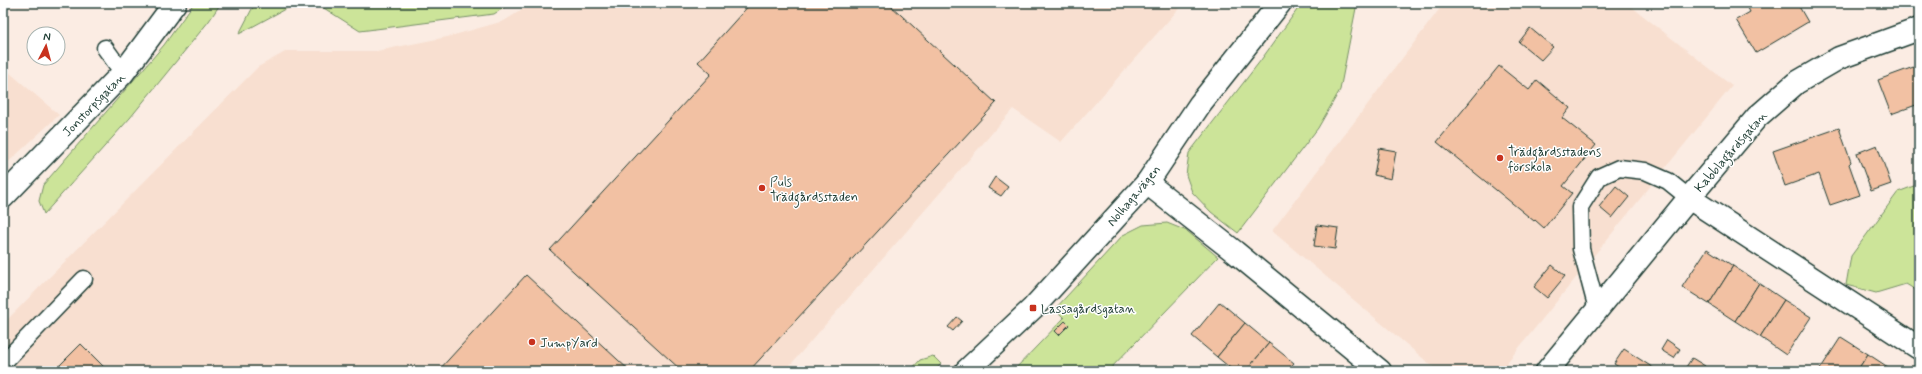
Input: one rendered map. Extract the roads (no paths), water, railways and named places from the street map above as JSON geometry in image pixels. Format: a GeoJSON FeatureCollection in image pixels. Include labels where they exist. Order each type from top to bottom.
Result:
{"type":"FeatureCollection","features":[{"type":"Feature","properties":{"kind":"street","name":"Jonstorpsgatan"},"geometry":{"type":"LineString","coordinates":[[3,197],[123,74],[174,3]]}},
{"type":"Feature","properties":{"kind":"street","name":"Nolhagavägen"},"geometry":{"type":"LineString","coordinates":[[966,371],[1033,308],[1147,183],[1200,104],[1280,3]]}},
{"type":"Feature","properties":{"kind":"street","name":"Kabblagårdsgatan"},"geometry":{"type":"LineString","coordinates":[[1547,371],[1596,309],[1757,117],[1796,83],[1840,58],[1919,29]]}},
{"type":"Feature","properties":{"kind":"street"},"geometry":{"type":"LineString","coordinates":[[1147,183],[1235,252],[1380,371]]}},
{"type":"Feature","properties":{"kind":"street","name":"Kabblagårdsgatan"},"geometry":{"type":"LineString","coordinates":[[1688,198],[1919,348]]}},
{"type":"Feature","properties":{"kind":"lane"},"geometry":{"type":"LineString","coordinates":[[105,48],[123,74]]}},
{"type":"Feature","properties":{"kind":"lane"},"geometry":{"type":"LineString","coordinates":[[1596,309],[1581,249],[1580,207],[1599,177],[1619,168],[1645,171],[1668,182],[1688,198]]}},
{"type":"Feature","properties":{"kind":"lane"},"geometry":{"type":"LineString","coordinates":[[3,363],[84,279]]}},
{"type":"Feature","properties":{"kind":"place","name":"Trädgårdsstadens förskola"},"geometry":{"type":"Point","coordinates":[1500,158]}},
{"type":"Feature","properties":{"kind":"place","name":"Puls Trädgårdsstaden"},"geometry":{"type":"Point","coordinates":[762,188]}},
{"type":"Feature","properties":{"kind":"place","name":"Lassagårdsgatan"},"geometry":{"type":"Point","coordinates":[1033,308]}},
{"type":"Feature","properties":{"kind":"place","name":"JumpYard"},"geometry":{"type":"Point","coordinates":[532,342]}}]}
